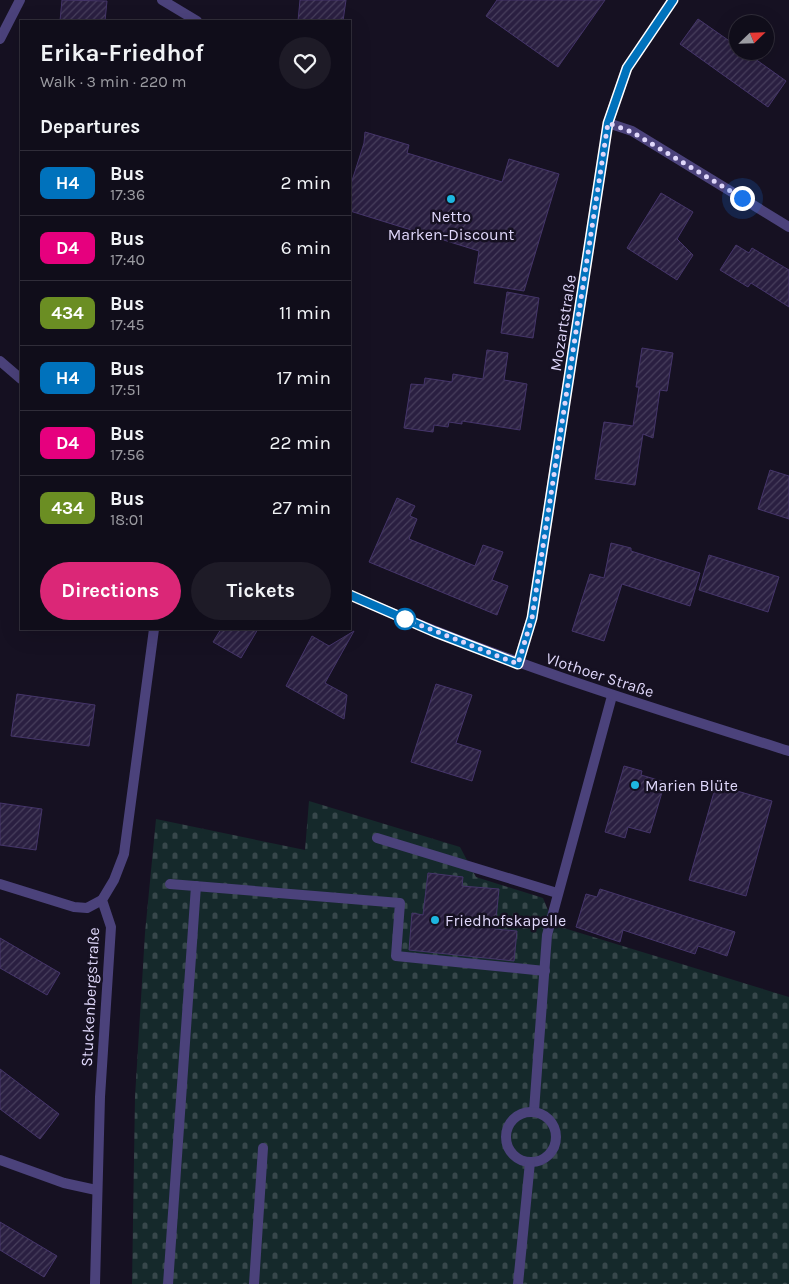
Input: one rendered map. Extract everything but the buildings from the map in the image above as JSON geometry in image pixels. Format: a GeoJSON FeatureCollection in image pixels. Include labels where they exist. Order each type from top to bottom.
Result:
{"type":"FeatureCollection","features":[{"type":"Feature","properties":{"kind":"street"},"geometry":{"type":"LineString","coordinates":[[0,39],[20,0]]}},
{"type":"Feature","properties":{"kind":"street"},"geometry":{"type":"LineString","coordinates":[[162,0],[195,20]]}},
{"type":"Feature","properties":{"kind":"street","name":"Mozartstraße"},"geometry":{"type":"LineString","coordinates":[[518,664],[532,618],[608,123],[627,68],[673,0]]}},
{"type":"Feature","properties":{"kind":"street"},"geometry":{"type":"LineString","coordinates":[[608,123],[632,132],[789,226]]}},
{"type":"Feature","properties":{"kind":"street"},"geometry":{"type":"LineString","coordinates":[[0,361],[20,378]]}},
{"type":"Feature","properties":{"kind":"street","name":"Vlothoer Straße"},"geometry":{"type":"LineString","coordinates":[[351,595],[435,632],[518,664],[612,696],[789,751]]}},
{"type":"Feature","properties":{"kind":"street"},"geometry":{"type":"LineString","coordinates":[[0,884],[74,907],[87,908],[102,900],[114,880],[124,854],[154,630]]}},
{"type":"Feature","properties":{"kind":"street"},"geometry":{"type":"LineString","coordinates":[[534,1111],[547,935],[612,696]]}},
{"type":"Feature","properties":{"kind":"street"},"geometry":{"type":"LineString","coordinates":[[377,838],[557,893]]}},
{"type":"Feature","properties":{"kind":"street"},"geometry":{"type":"LineString","coordinates":[[170,884],[400,903],[396,956],[544,971]]}},
{"type":"Feature","properties":{"kind":"street"},"geometry":{"type":"LineString","coordinates":[[168,1284],[196,886]]}},
{"type":"Feature","properties":{"kind":"street","name":"Stuckenbergstraße"},"geometry":{"type":"LineString","coordinates":[[95,1284],[96,1190],[100,1097],[111,927],[102,900]]}},
{"type":"Feature","properties":{"kind":"street"},"geometry":{"type":"LineString","coordinates":[[534,1111],[547,1116],[555,1127],[556,1141],[552,1152],[542,1160],[530,1162],[518,1158],[509,1149],[506,1136],[510,1123],[520,1114],[534,1111]]}},
{"type":"Feature","properties":{"kind":"street"},"geometry":{"type":"LineString","coordinates":[[254,1284],[263,1148]]}},
{"type":"Feature","properties":{"kind":"street"},"geometry":{"type":"LineString","coordinates":[[0,1160],[64,1183],[96,1190]]}},
{"type":"Feature","properties":{"kind":"street"},"geometry":{"type":"LineString","coordinates":[[518,1284],[530,1162]]}},
{"type":"Feature","properties":{"kind":"green space"},"geometry":{"type":"Polygon","coordinates":[[[309,801],[460,847],[476,877],[543,898],[554,925],[789,997],[789,1284],[132,1284],[135,1097],[145,933],[156,819],[305,850],[309,801]]]}},
{"type":"Feature","properties":{"kind":"bus line","name":"H4"},"geometry":{"type":"LineString","coordinates":[[351,595],[435,632],[518,664],[532,618],[608,123],[627,68],[673,0]]}},
{"type":"Feature","properties":{"kind":"place","name":"Netto Marken-Discount"},"geometry":{"type":"Point","coordinates":[451,199]}},
{"type":"Feature","properties":{"kind":"place","name":"Marien Blüte"},"geometry":{"type":"Point","coordinates":[635,785]}},
{"type":"Feature","properties":{"kind":"place","name":"Friedhofskapelle"},"geometry":{"type":"Point","coordinates":[435,920]}},
{"type":"Feature","properties":{"kind":"route"},"geometry":{"type":"LineString","coordinates":[[405,619],[518,664],[532,618],[608,123],[632,132],[742,198]]}}]}
